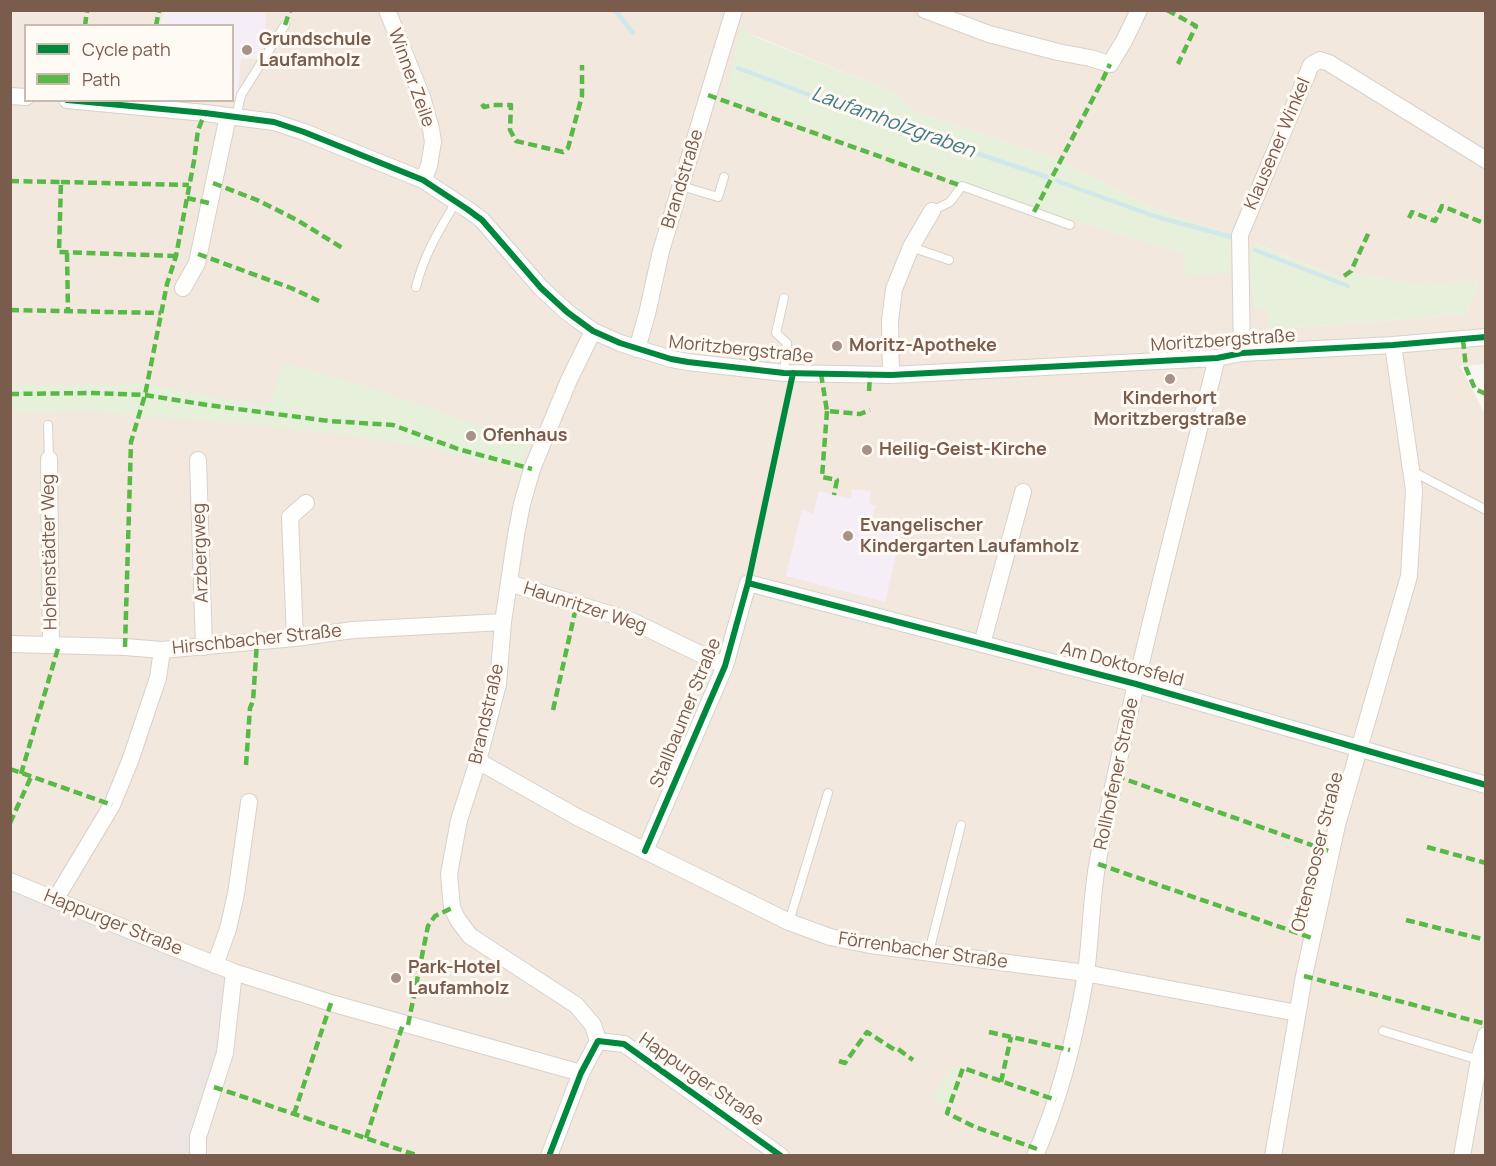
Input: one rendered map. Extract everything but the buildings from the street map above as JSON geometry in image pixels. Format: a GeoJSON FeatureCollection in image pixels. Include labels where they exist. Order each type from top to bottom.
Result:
{"type":"FeatureCollection","features":[{"type":"Feature","properties":{"kind":"street","name":"Winner Zeile"},"geometry":{"type":"LineString","coordinates":[[387,10],[422,97],[431,129],[433,142],[429,166],[423,180]]}},
{"type":"Feature","properties":{"kind":"street"},"geometry":{"type":"LineString","coordinates":[[925,10],[989,34],[1110,64],[1139,10]]}},
{"type":"Feature","properties":{"kind":"street","name":"Brandstraße"},"geometry":{"type":"LineString","coordinates":[[637,349],[661,251],[728,13]]}},
{"type":"Feature","properties":{"kind":"street","name":"Klausener Winkel"},"geometry":{"type":"LineString","coordinates":[[1242,353],[1240,235],[1311,65],[1320,60],[1329,63],[1485,160]]}},
{"type":"Feature","properties":{"kind":"street","name":"Moritzbergstraße"},"geometry":{"type":"LineString","coordinates":[[88,102],[274,122],[423,180],[482,220],[541,288],[567,312],[593,331],[637,349],[688,362],[784,373],[891,375],[1216,358],[1242,353],[1393,345],[1485,337]]}},
{"type":"Feature","properties":{"kind":"street"},"geometry":{"type":"LineString","coordinates":[[183,288],[196,263],[232,117]]}},
{"type":"Feature","properties":{"kind":"street"},"geometry":{"type":"LineString","coordinates":[[891,375],[890,321],[894,289],[911,247],[932,211]]}},
{"type":"Feature","properties":{"kind":"street","name":"Brandstraße"},"geometry":{"type":"LineString","coordinates":[[593,331],[568,380],[532,469],[522,504],[503,622],[498,684],[478,761],[459,820],[449,874],[452,908],[470,936],[576,1005],[592,1025],[598,1041]]}},
{"type":"Feature","properties":{"kind":"street","name":"Ottensooser Straße"},"geometry":{"type":"LineString","coordinates":[[1273,1155],[1297,1013],[1337,825],[1409,576],[1414,490],[1393,345]]}},
{"type":"Feature","properties":{"kind":"street","name":"Rollhofener Straße"},"geometry":{"type":"LineString","coordinates":[[1035,1155],[1056,1100],[1070,1050],[1085,974],[1098,864],[1136,684],[1216,358]]}},
{"type":"Feature","properties":{"kind":"street","name":"Hohenstädter Weg"},"geometry":{"type":"LineString","coordinates":[[49,459],[51,645]]}},
{"type":"Feature","properties":{"kind":"street","name":"Arzbergweg"},"geometry":{"type":"LineString","coordinates":[[198,459],[204,647]]}},
{"type":"Feature","properties":{"kind":"street"},"geometry":{"type":"LineString","coordinates":[[982,644],[1023,492]]}},
{"type":"Feature","properties":{"kind":"street"},"geometry":{"type":"LineString","coordinates":[[295,638],[290,517],[306,502]]}},
{"type":"Feature","properties":{"kind":"street","name":"Am Doktorsfeld"},"geometry":{"type":"LineString","coordinates":[[748,583],[1136,684],[1485,785]]}},
{"type":"Feature","properties":{"kind":"street","name":"Stallbaumer Straße"},"geometry":{"type":"LineString","coordinates":[[645,851],[725,666],[748,583]]}},
{"type":"Feature","properties":{"kind":"street","name":"Haunritzer Weg"},"geometry":{"type":"LineString","coordinates":[[509,584],[632,621],[725,666]]}},
{"type":"Feature","properties":{"kind":"street","name":"Hirschbacher Straße"},"geometry":{"type":"LineString","coordinates":[[10,644],[162,650],[295,638],[353,630],[503,622]]}},
{"type":"Feature","properties":{"kind":"street"},"geometry":{"type":"LineString","coordinates":[[55,900],[112,805],[130,761],[158,678],[162,650]]}},
{"type":"Feature","properties":{"kind":"street","name":"Förrenbacher Straße"},"geometry":{"type":"LineString","coordinates":[[478,761],[577,817],[789,922],[830,937],[870,945],[1085,974],[1297,1013]]}},
{"type":"Feature","properties":{"kind":"street"},"geometry":{"type":"LineString","coordinates":[[215,965],[228,929],[236,894],[249,802]]}},
{"type":"Feature","properties":{"kind":"street","name":"Happurger Straße"},"geometry":{"type":"LineString","coordinates":[[10,881],[234,972],[331,1003],[581,1073]]}},
{"type":"Feature","properties":{"kind":"street"},"geometry":{"type":"LineString","coordinates":[[198,1155],[198,1137],[225,1053],[234,972]]}},
{"type":"Feature","properties":{"kind":"street"},"geometry":{"type":"LineString","coordinates":[[1462,1155],[1485,1035]]}},
{"type":"Feature","properties":{"kind":"street"},"geometry":{"type":"LineString","coordinates":[[549,1155],[581,1073],[598,1041]]}},
{"type":"Feature","properties":{"kind":"street","name":"Happurger Straße"},"geometry":{"type":"LineString","coordinates":[[598,1041],[624,1044],[781,1155]]}},
{"type":"Feature","properties":{"kind":"lane"},"geometry":{"type":"LineString","coordinates":[[232,117],[241,94],[285,25]]}},
{"type":"Feature","properties":{"kind":"lane"},"geometry":{"type":"LineString","coordinates":[[681,186],[718,197],[724,177]]}},
{"type":"Feature","properties":{"kind":"lane"},"geometry":{"type":"LineString","coordinates":[[932,211],[950,202],[962,186],[1070,225]]}},
{"type":"Feature","properties":{"kind":"lane"},"geometry":{"type":"LineString","coordinates":[[416,287],[434,238],[456,202]]}},
{"type":"Feature","properties":{"kind":"lane"},"geometry":{"type":"LineString","coordinates":[[911,247],[949,260]]}},
{"type":"Feature","properties":{"kind":"lane"},"geometry":{"type":"LineString","coordinates":[[784,298],[776,333],[788,343],[784,373]]}},
{"type":"Feature","properties":{"kind":"lane"},"geometry":{"type":"LineString","coordinates":[[48,425],[49,459]]}},
{"type":"Feature","properties":{"kind":"lane"},"geometry":{"type":"LineString","coordinates":[[1411,471],[1485,510]]}},
{"type":"Feature","properties":{"kind":"lane"},"geometry":{"type":"LineString","coordinates":[[789,922],[828,793]]}},
{"type":"Feature","properties":{"kind":"lane"},"geometry":{"type":"LineString","coordinates":[[929,952],[961,825]]}},
{"type":"Feature","properties":{"kind":"lane"},"geometry":{"type":"LineString","coordinates":[[1383,1031],[1479,1060]]}},
{"type":"Feature","properties":{"kind":"shaded area"},"geometry":{"type":"Polygon","coordinates":[[[10,11],[1485,11],[1485,364],[1460,366],[1486,416],[1485,1155],[196,1155],[11,884],[10,11]],[[740,28],[1078,222],[1185,253],[1230,273],[1172,215],[1055,158],[915,112],[895,93],[740,28]],[[1255,243],[1253,308],[1268,307],[1270,330],[1466,314],[1478,282],[1413,284],[1351,273],[1347,280],[1255,243]]]}},
{"type":"Feature","properties":{"kind":"shaded area","name":"Grundschule Laufamholz"},"geometry":{"type":"Polygon","coordinates":[[[164,11],[266,11],[265,41],[258,59],[241,59],[237,101],[234,101],[234,24],[161,24],[164,11]]]}},
{"type":"Feature","properties":{"kind":"shaded area","name":"Evangelischer Kindergarten Laufamholz"},"geometry":{"type":"Polygon","coordinates":[[[852,489],[871,491],[869,504],[876,506],[872,517],[903,525],[885,602],[786,576],[802,509],[813,514],[819,491],[851,499],[852,489]]]}},
{"type":"Feature","properties":{"kind":"shaded area"},"geometry":{"type":"Polygon","coordinates":[[[10,886],[225,971],[220,1050],[196,1155],[11,1155],[10,886]]]}},
{"type":"Feature","properties":{"kind":"green space"},"geometry":{"type":"Polygon","coordinates":[[[740,28],[753,36],[895,93],[915,112],[1055,158],[1151,206],[1231,234],[1230,273],[1186,277],[1184,253],[1078,222],[889,157],[726,96],[740,28]]]}},
{"type":"Feature","properties":{"kind":"green space"},"geometry":{"type":"Polygon","coordinates":[[[1254,243],[1347,280],[1351,273],[1413,284],[1478,281],[1466,314],[1269,330],[1267,307],[1253,308],[1249,259],[1254,243]]]}},
{"type":"Feature","properties":{"kind":"green space"},"geometry":{"type":"Polygon","coordinates":[[[283,363],[376,390],[529,444],[521,471],[429,448],[259,425],[94,411],[11,413],[11,385],[143,384],[269,406],[283,363]]]}},
{"type":"Feature","properties":{"kind":"green space"},"geometry":{"type":"Polygon","coordinates":[[[952,1066],[960,1070],[947,1107],[932,1099],[952,1066]]]}},
{"type":"Feature","properties":{"kind":"waterway","name":"Laufamholzgraben"},"geometry":{"type":"LineString","coordinates":[[615,10],[633,33]]}},
{"type":"Feature","properties":{"kind":"waterway","name":"Laufamholzgraben"},"geometry":{"type":"LineString","coordinates":[[738,68],[868,117],[1047,177]]}},
{"type":"Feature","properties":{"kind":"waterway","name":"Laufamholzgraben"},"geometry":{"type":"LineString","coordinates":[[1057,181],[1154,216],[1231,237]]}},
{"type":"Feature","properties":{"kind":"waterway","name":"Laufamholzgraben"},"geometry":{"type":"LineString","coordinates":[[1255,250],[1348,286]]}},
{"type":"Feature","properties":{"kind":"marked path"},"geometry":{"type":"LineString","coordinates":[[85,24],[87,10]]}},
{"type":"Feature","properties":{"kind":"marked path"},"geometry":{"type":"LineString","coordinates":[[156,24],[159,10]]}},
{"type":"Feature","properties":{"kind":"marked path"},"geometry":{"type":"LineString","coordinates":[[285,25],[290,10]]}},
{"type":"Feature","properties":{"kind":"marked path"},"geometry":{"type":"LineString","coordinates":[[1167,10],[1196,26],[1178,64]]}},
{"type":"Feature","properties":{"kind":"marked path"},"geometry":{"type":"LineString","coordinates":[[1034,212],[1110,64]]}},
{"type":"Feature","properties":{"kind":"marked path"},"geometry":{"type":"LineString","coordinates":[[482,104],[484,107],[511,105],[510,130],[516,141],[563,152],[568,148],[582,96],[582,65]]}},
{"type":"Feature","properties":{"kind":"marked path"},"geometry":{"type":"LineString","coordinates":[[708,95],[962,186]]}},
{"type":"Feature","properties":{"kind":"marked path"},"geometry":{"type":"LineString","coordinates":[[125,647],[131,442],[145,395],[167,284],[176,256],[198,130],[205,113]]}},
{"type":"Feature","properties":{"kind":"marked path"},"geometry":{"type":"LineString","coordinates":[[10,181],[61,182],[59,252],[176,256]]}},
{"type":"Feature","properties":{"kind":"marked path"},"geometry":{"type":"LineString","coordinates":[[61,182],[189,185]]}},
{"type":"Feature","properties":{"kind":"marked path"},"geometry":{"type":"LineString","coordinates":[[213,183],[257,200],[297,220],[344,249]]}},
{"type":"Feature","properties":{"kind":"marked path"},"geometry":{"type":"LineString","coordinates":[[187,198],[209,203]]}},
{"type":"Feature","properties":{"kind":"marked path"},"geometry":{"type":"LineString","coordinates":[[1409,218],[1412,212],[1435,221],[1442,206],[1486,224]]}},
{"type":"Feature","properties":{"kind":"marked path"},"geometry":{"type":"LineString","coordinates":[[1344,276],[1351,271],[1369,232]]}},
{"type":"Feature","properties":{"kind":"marked path"},"geometry":{"type":"LineString","coordinates":[[67,253],[68,312]]}},
{"type":"Feature","properties":{"kind":"marked path"},"geometry":{"type":"LineString","coordinates":[[198,254],[291,288],[319,301]]}},
{"type":"Feature","properties":{"kind":"marked path"},"geometry":{"type":"LineString","coordinates":[[10,310],[161,313]]}},
{"type":"Feature","properties":{"kind":"marked path"},"geometry":{"type":"LineString","coordinates":[[1463,340],[1466,368],[1475,389],[1486,394]]}},
{"type":"Feature","properties":{"kind":"marked path"},"geometry":{"type":"LineString","coordinates":[[821,374],[827,411],[860,414],[870,410]]}},
{"type":"Feature","properties":{"kind":"marked path"},"geometry":{"type":"LineString","coordinates":[[869,391],[870,375]]}},
{"type":"Feature","properties":{"kind":"marked path"},"geometry":{"type":"LineString","coordinates":[[10,394],[145,395],[329,421],[393,425],[458,449],[532,469]]}},
{"type":"Feature","properties":{"kind":"marked path"},"geometry":{"type":"LineString","coordinates":[[827,411],[822,477],[837,480],[834,495]]}},
{"type":"Feature","properties":{"kind":"marked path"},"geometry":{"type":"LineString","coordinates":[[553,710],[575,612]]}},
{"type":"Feature","properties":{"kind":"marked path"},"geometry":{"type":"LineString","coordinates":[[246,765],[257,642]]}},
{"type":"Feature","properties":{"kind":"marked path"},"geometry":{"type":"LineString","coordinates":[[21,774],[59,645]]}},
{"type":"Feature","properties":{"kind":"marked path"},"geometry":{"type":"LineString","coordinates":[[10,769],[112,805]]}},
{"type":"Feature","properties":{"kind":"marked path"},"geometry":{"type":"LineString","coordinates":[[1116,776],[1331,852]]}},
{"type":"Feature","properties":{"kind":"marked path"},"geometry":{"type":"LineString","coordinates":[[10,823],[31,777]]}},
{"type":"Feature","properties":{"kind":"marked path"},"geometry":{"type":"LineString","coordinates":[[1427,847],[1486,863]]}},
{"type":"Feature","properties":{"kind":"marked path"},"geometry":{"type":"LineString","coordinates":[[1098,864],[1312,938]]}},
{"type":"Feature","properties":{"kind":"marked path"},"geometry":{"type":"LineString","coordinates":[[408,1025],[428,926],[435,916],[452,908]]}},
{"type":"Feature","properties":{"kind":"marked path"},"geometry":{"type":"LineString","coordinates":[[1406,920],[1486,940]]}},
{"type":"Feature","properties":{"kind":"marked path"},"geometry":{"type":"LineString","coordinates":[[1304,976],[1486,1024]]}},
{"type":"Feature","properties":{"kind":"marked path"},"geometry":{"type":"LineString","coordinates":[[294,1114],[331,1003]]}},
{"type":"Feature","properties":{"kind":"marked path"},"geometry":{"type":"LineString","coordinates":[[366,1138],[403,1024]]}},
{"type":"Feature","properties":{"kind":"marked path"},"geometry":{"type":"LineString","coordinates":[[839,1061],[845,1063],[867,1032],[913,1060]]}},
{"type":"Feature","properties":{"kind":"marked path"},"geometry":{"type":"LineString","coordinates":[[989,1032],[1070,1050]]}},
{"type":"Feature","properties":{"kind":"marked path"},"geometry":{"type":"LineString","coordinates":[[1001,1082],[1011,1037]]}},
{"type":"Feature","properties":{"kind":"marked path"},"geometry":{"type":"LineString","coordinates":[[1037,1149],[975,1127],[947,1113],[963,1068],[1056,1100]]}},
{"type":"Feature","properties":{"kind":"marked path"},"geometry":{"type":"LineString","coordinates":[[214,1087],[419,1156]]}},
{"type":"Feature","properties":{"kind":"cycle path"},"geometry":{"type":"LineString","coordinates":[[88,102],[274,122],[423,180],[482,220],[541,288],[567,312],[593,331],[620,343],[688,362],[784,373],[891,375],[1217,358],[1242,353],[1393,345],[1486,337]]}},
{"type":"Feature","properties":{"kind":"cycle path"},"geometry":{"type":"LineString","coordinates":[[645,851],[725,666],[748,583],[793,373]]}},
{"type":"Feature","properties":{"kind":"cycle path"},"geometry":{"type":"LineString","coordinates":[[748,583],[1136,684],[1486,785]]}},
{"type":"Feature","properties":{"kind":"cycle path"},"geometry":{"type":"LineString","coordinates":[[549,1156],[581,1073],[598,1041],[624,1044],[781,1156]]}},
{"type":"Feature","properties":{"kind":"place","name":"Grundschule Laufamholz"},"geometry":{"type":"Point","coordinates":[247,50]}},
{"type":"Feature","properties":{"kind":"place","name":"Moritz-Apotheke"},"geometry":{"type":"Point","coordinates":[837,346]}},
{"type":"Feature","properties":{"kind":"place","name":"Kinderhort Moritzbergstraße"},"geometry":{"type":"Point","coordinates":[1170,379]}},
{"type":"Feature","properties":{"kind":"place","name":"Ofenhaus"},"geometry":{"type":"Point","coordinates":[471,436]}},
{"type":"Feature","properties":{"kind":"place","name":"Heilig-Geist-Kirche"},"geometry":{"type":"Point","coordinates":[867,450]}},
{"type":"Feature","properties":{"kind":"place","name":"Evangelischer Kindergarten Laufamholz"},"geometry":{"type":"Point","coordinates":[848,536]}},
{"type":"Feature","properties":{"kind":"place","name":"Park-Hotel Laufamholz"},"geometry":{"type":"Point","coordinates":[396,978]}}]}
